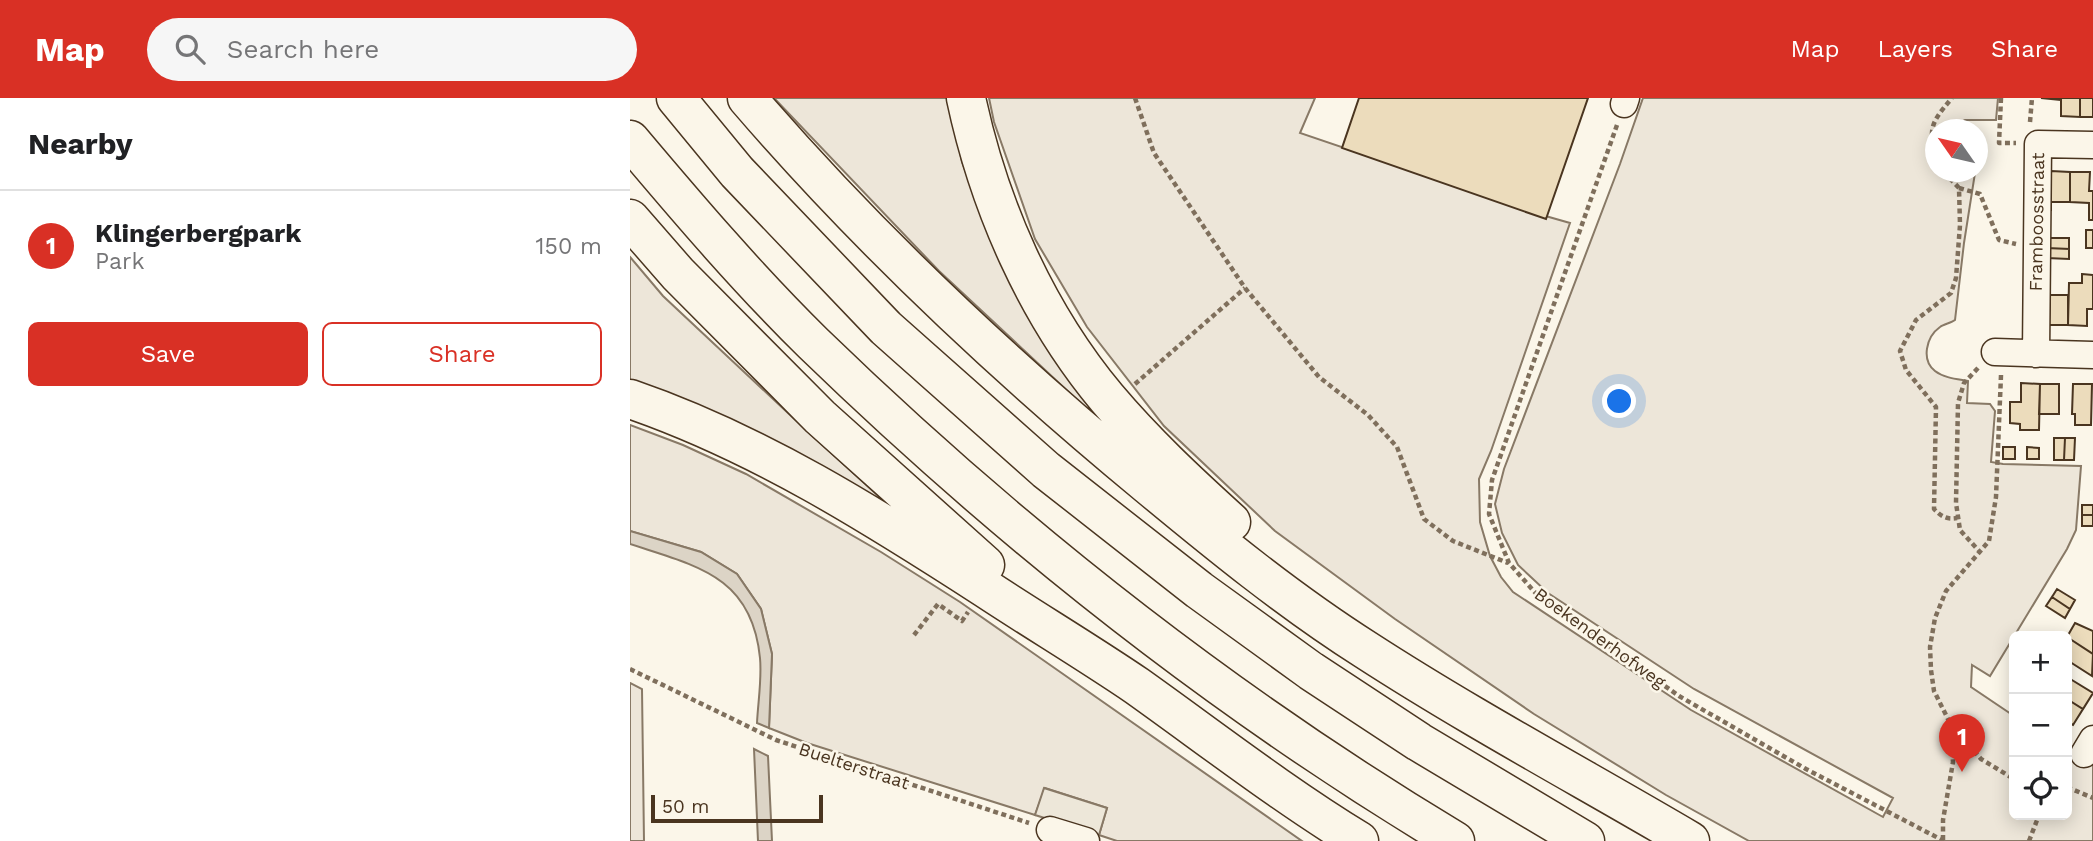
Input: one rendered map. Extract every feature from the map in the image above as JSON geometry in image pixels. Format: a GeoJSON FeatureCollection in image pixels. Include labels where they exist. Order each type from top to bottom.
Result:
{"type":"FeatureCollection","features":[{"type":"Feature","properties":{"kind":"highway"},"geometry":{"type":"LineString","coordinates":[[676,98],[737,172],[886,328],[1046,470],[1199,590],[1311,671],[1419,742],[1585,841]]}},
{"type":"Feature","properties":{"kind":"highway"},"geometry":{"type":"LineString","coordinates":[[747,98],[887,251],[978,339],[1063,415],[1237,558],[1364,650],[1690,841]]}},
{"type":"Feature","properties":{"kind":"highway"},"geometry":{"type":"LineString","coordinates":[[966,98],[991,191],[1035,290],[1060,335],[1111,403],[1162,458],[1249,538],[1444,697]]}},
{"type":"Feature","properties":{"kind":"highway"},"geometry":{"type":"LineString","coordinates":[[630,140],[709,233],[813,342],[1001,514],[1118,608],[1251,707],[1336,766],[1455,841]]}},
{"type":"Feature","properties":{"kind":"highway"},"geometry":{"type":"LineString","coordinates":[[630,219],[678,274],[820,418],[974,556],[1134,685]]}},
{"type":"Feature","properties":{"kind":"highway"},"geometry":{"type":"LineString","coordinates":[[630,399],[719,434],[783,465],[923,548],[1134,685],[1311,812],[1359,841]]}},
{"type":"Feature","properties":{"kind":"street","name":"Framboosstraat"},"geometry":{"type":"LineString","coordinates":[[2016,353],[2037,246],[2038,144],[2093,145]]}},
{"type":"Feature","properties":{"kind":"street"},"geometry":{"type":"LineString","coordinates":[[2016,353],[2093,355]]}},
{"type":"Feature","properties":{"kind":"street"},"geometry":{"type":"LineString","coordinates":[[1050,830],[1086,841]]}},
{"type":"Feature","properties":{"kind":"path"},"geometry":{"type":"LineString","coordinates":[[1135,98],[1154,153],[1245,288],[1319,377],[1368,415],[1397,447],[1424,519],[1453,541],[1509,564]]}},
{"type":"Feature","properties":{"kind":"path"},"geometry":{"type":"LineString","coordinates":[[1935,119],[1952,98]]}},
{"type":"Feature","properties":{"kind":"path"},"geometry":{"type":"LineString","coordinates":[[2001,98],[1999,143],[2038,144]]}},
{"type":"Feature","properties":{"kind":"path","name":"Boekenderhofweg"},"geometry":{"type":"LineString","coordinates":[[1625,101],[1492,480],[1489,514],[1509,564],[1539,597],[1679,696],[1806,769],[1944,841]]}},
{"type":"Feature","properties":{"kind":"path"},"geometry":{"type":"LineString","coordinates":[[1953,182],[1959,188],[1980,194],[1998,240],[2037,246]]}},
{"type":"Feature","properties":{"kind":"path"},"geometry":{"type":"LineString","coordinates":[[1957,518],[1941,516],[1934,509],[1936,407],[1906,370],[1900,351],[1916,320],[1951,293],[1960,225],[1959,188]]}},
{"type":"Feature","properties":{"kind":"path"},"geometry":{"type":"LineString","coordinates":[[1111,403],[1245,288]]}},
{"type":"Feature","properties":{"kind":"path"},"geometry":{"type":"LineString","coordinates":[[1980,552],[1960,530],[1957,518],[1958,403],[1964,383],[2016,353]]}},
{"type":"Feature","properties":{"kind":"path"},"geometry":{"type":"LineString","coordinates":[[2009,776],[1981,759],[1950,723],[1934,691],[1930,647],[1935,618],[1946,591],[1989,541],[1996,498],[2001,374],[2016,353]]}},
{"type":"Feature","properties":{"kind":"path"},"geometry":{"type":"LineString","coordinates":[[914,635],[938,604]]}},
{"type":"Feature","properties":{"kind":"path","name":"Buelterstraat"},"geometry":{"type":"LineString","coordinates":[[630,669],[776,740],[1050,830]]}},
{"type":"Feature","properties":{"kind":"path"},"geometry":{"type":"LineString","coordinates":[[1944,841],[1943,820],[1953,762],[1950,723]]}},
{"type":"Feature","properties":{"kind":"path"},"geometry":{"type":"LineString","coordinates":[[2072,790],[2093,798]]}},
{"type":"Feature","properties":{"kind":"path"},"geometry":{"type":"LineString","coordinates":[[2029,841],[2037,820]]}},
{"type":"Feature","properties":{"kind":"shaded area"},"geometry":{"type":"Polygon","coordinates":[[[774,98],[949,98],[962,162],[993,244],[1104,425],[939,271],[774,98]]]}},
{"type":"Feature","properties":{"kind":"shaded area"},"geometry":{"type":"Polygon","coordinates":[[[989,98],[1315,98],[1300,133],[1570,223],[1479,479],[1480,522],[1490,556],[1501,577],[1513,592],[1691,710],[1883,817],[1893,798],[1694,689],[1548,593],[1518,565],[1502,533],[1495,504],[1504,469],[1643,98],[1998,98],[1996,120],[1925,119],[1925,182],[1974,182],[1955,320],[1935,331],[1929,342],[1927,355],[1935,371],[1968,381],[1967,403],[1990,404],[1995,411],[1991,462],[2081,466],[2076,530],[2067,549],[2017,631],[2009,631],[2009,645],[1990,676],[1972,665],[1971,687],[2009,713],[2009,820],[2072,820],[2072,752],[2093,758],[2093,841],[1749,841],[1666,795],[1534,714],[1395,619],[1275,531],[1164,426],[1087,327],[1035,239],[994,122],[989,98]]]}},
{"type":"Feature","properties":{"kind":"shaded area"},"geometry":{"type":"Polygon","coordinates":[[[630,257],[663,296],[945,557],[630,393],[630,257]]]}},
{"type":"Feature","properties":{"kind":"shaded area"},"geometry":{"type":"Polygon","coordinates":[[[630,425],[683,445],[746,474],[881,552],[960,602],[1302,841],[1117,841],[1099,835],[1107,808],[1045,788],[1035,815],[807,743],[769,728],[772,654],[761,609],[737,574],[701,552],[630,531],[630,425]]]}},
{"type":"Feature","properties":{"kind":"shaded area"},"geometry":{"type":"Polygon","coordinates":[[[630,531],[701,552],[737,574],[761,609],[772,654],[769,728],[757,723],[760,658],[755,630],[746,609],[733,592],[717,578],[698,568],[630,544],[630,531]]]}},
{"type":"Feature","properties":{"kind":"shaded area"},"geometry":{"type":"Polygon","coordinates":[[[630,683],[642,689],[644,841],[630,841],[630,683]]]}},
{"type":"Feature","properties":{"kind":"shaded area"},"geometry":{"type":"Polygon","coordinates":[[[754,749],[768,756],[772,841],[758,841],[754,749]]]}},
{"type":"Feature","properties":{"kind":"shaded area"},"geometry":{"type":"Polygon","coordinates":[[[1044,788],[1107,808],[1099,835],[1035,815],[1044,788]]]}},
{"type":"Feature","properties":{"kind":"building"},"geometry":{"type":"Polygon","coordinates":[[[1359,98],[1588,98],[1546,219],[1342,148],[1359,98]]]}},
{"type":"Feature","properties":{"kind":"building"},"geometry":{"type":"Polygon","coordinates":[[[2041,98],[2080,98],[2080,117],[2061,116],[2061,100],[2041,98]]]}},
{"type":"Feature","properties":{"kind":"building"},"geometry":{"type":"Polygon","coordinates":[[[2080,98],[2093,98],[2093,117],[2080,117],[2080,98]]]}},
{"type":"Feature","properties":{"kind":"building"},"geometry":{"type":"Polygon","coordinates":[[[2051,171],[2070,172],[2070,202],[2051,202],[2051,210],[2044,210],[2044,192],[2051,192],[2051,171]]]}},
{"type":"Feature","properties":{"kind":"building"},"geometry":{"type":"Polygon","coordinates":[[[2070,172],[2090,172],[2089,191],[2093,191],[2093,220],[2089,220],[2089,203],[2070,202],[2070,172]]]}},
{"type":"Feature","properties":{"kind":"building"},"geometry":{"type":"Polygon","coordinates":[[[2086,230],[2093,230],[2093,248],[2086,248],[2086,230]]]}},
{"type":"Feature","properties":{"kind":"building"},"geometry":{"type":"Polygon","coordinates":[[[2048,238],[2069,238],[2069,249],[2047,248],[2048,238]]]}},
{"type":"Feature","properties":{"kind":"building"},"geometry":{"type":"Polygon","coordinates":[[[2047,248],[2069,249],[2069,259],[2047,258],[2047,248]]]}},
{"type":"Feature","properties":{"kind":"building"},"geometry":{"type":"Polygon","coordinates":[[[2082,274],[2093,275],[2093,309],[2087,309],[2087,326],[2068,325],[2069,283],[2082,283],[2082,274]]]}},
{"type":"Feature","properties":{"kind":"building"},"geometry":{"type":"Polygon","coordinates":[[[2050,295],[2068,295],[2068,325],[2049,325],[2050,295]]]}},
{"type":"Feature","properties":{"kind":"building"},"geometry":{"type":"Polygon","coordinates":[[[2021,383],[2040,384],[2039,430],[2020,430],[2020,424],[2010,423],[2010,402],[2021,402],[2021,383]]]}},
{"type":"Feature","properties":{"kind":"building"},"geometry":{"type":"Polygon","coordinates":[[[2040,384],[2059,384],[2059,414],[2039,414],[2040,384]]]}},
{"type":"Feature","properties":{"kind":"building"},"geometry":{"type":"Polygon","coordinates":[[[2073,384],[2092,384],[2091,425],[2075,425],[2075,414],[2072,414],[2073,384]]]}},
{"type":"Feature","properties":{"kind":"building"},"geometry":{"type":"Polygon","coordinates":[[[2054,438],[2065,438],[2064,460],[2054,460],[2054,438]]]}},
{"type":"Feature","properties":{"kind":"building"},"geometry":{"type":"Polygon","coordinates":[[[2065,438],[2075,438],[2074,460],[2064,460],[2065,438]]]}},
{"type":"Feature","properties":{"kind":"building"},"geometry":{"type":"Polygon","coordinates":[[[2003,447],[2015,447],[2015,459],[2003,459],[2003,447]]]}},
{"type":"Feature","properties":{"kind":"building"},"geometry":{"type":"Polygon","coordinates":[[[2027,447],[2039,448],[2039,459],[2027,459],[2027,447]]]}},
{"type":"Feature","properties":{"kind":"building"},"geometry":{"type":"Polygon","coordinates":[[[2082,505],[2093,505],[2093,515],[2082,515],[2082,505]]]}},
{"type":"Feature","properties":{"kind":"building"},"geometry":{"type":"Polygon","coordinates":[[[2082,515],[2093,515],[2093,526],[2082,526],[2082,515]]]}},
{"type":"Feature","properties":{"kind":"building"},"geometry":{"type":"Polygon","coordinates":[[[2057,589],[2075,600],[2070,609],[2052,597],[2057,589]]]}},
{"type":"Feature","properties":{"kind":"building"},"geometry":{"type":"Polygon","coordinates":[[[2052,597],[2070,609],[2065,618],[2046,606],[2052,597]]]}},
{"type":"Feature","properties":{"kind":"building"},"geometry":{"type":"Polygon","coordinates":[[[2075,623],[2093,631],[2093,654],[2072,640],[2070,631],[2075,623]]]}},
{"type":"Feature","properties":{"kind":"building"},"geometry":{"type":"Polygon","coordinates":[[[2072,640],[2093,654],[2092,676],[2072,663],[2072,640]]]}},
{"type":"Feature","properties":{"kind":"building"},"geometry":{"type":"Polygon","coordinates":[[[2072,680],[2093,693],[2083,709],[2072,702],[2072,680]]]}},
{"type":"Feature","properties":{"kind":"building"},"geometry":{"type":"Polygon","coordinates":[[[2072,702],[2083,709],[2072,724],[2072,702]]]}},
{"type":"Feature","properties":{"kind":"place","name":"Klingerbergpark"},"geometry":{"type":"Point","coordinates":[1962,772]}}]}
